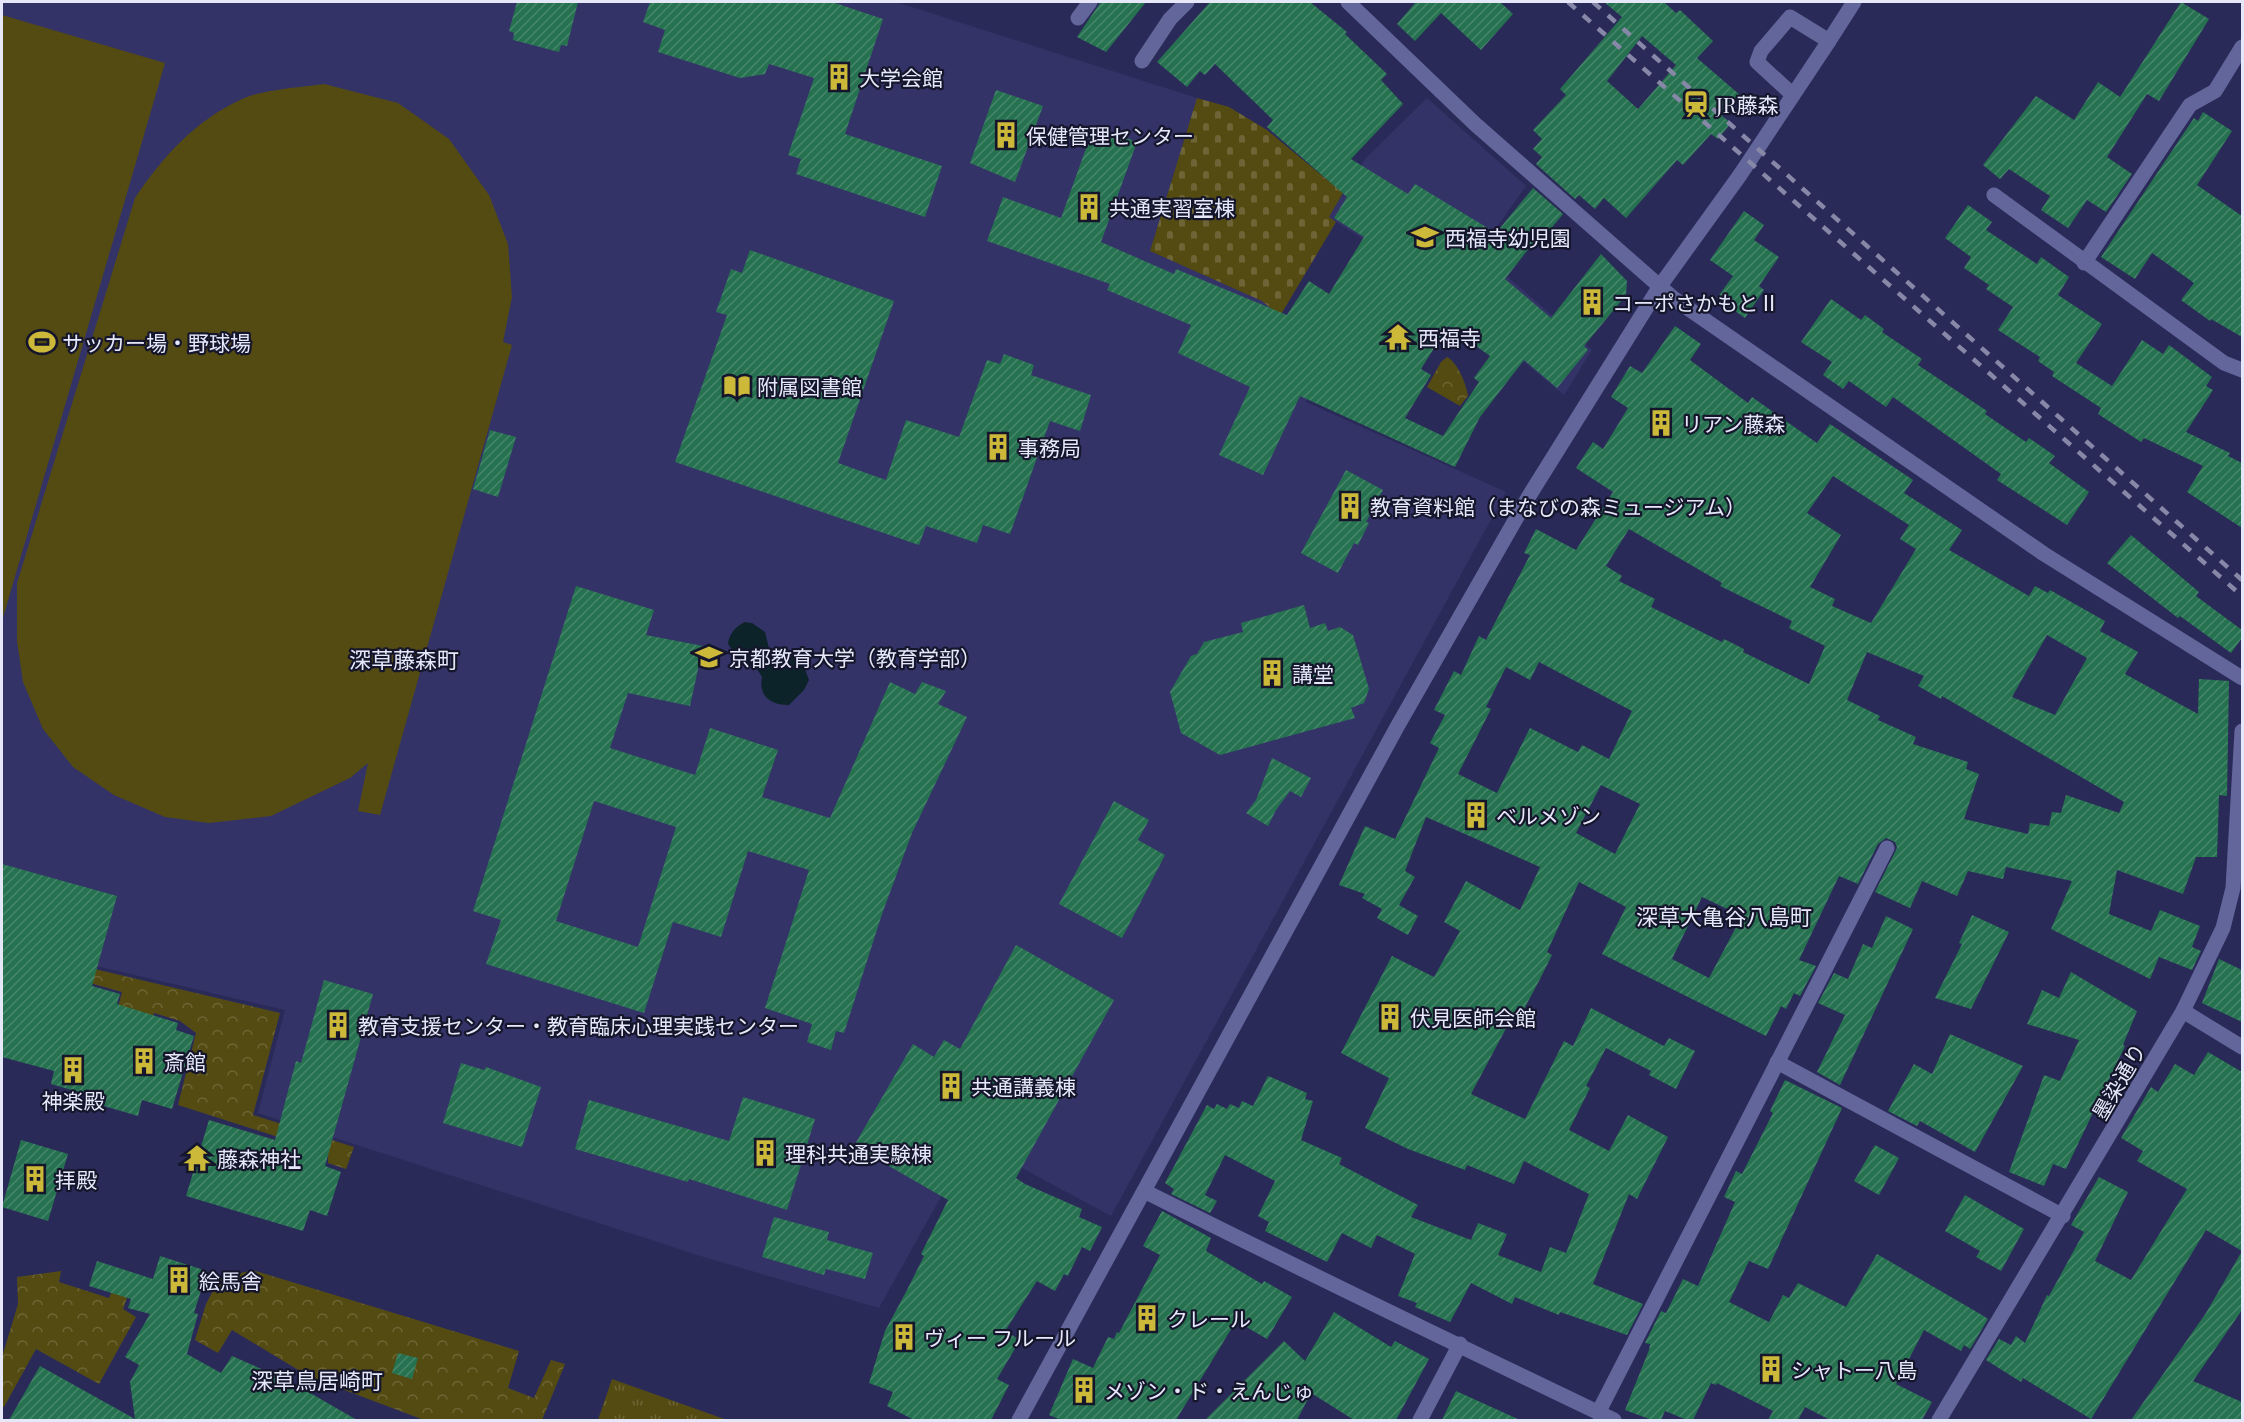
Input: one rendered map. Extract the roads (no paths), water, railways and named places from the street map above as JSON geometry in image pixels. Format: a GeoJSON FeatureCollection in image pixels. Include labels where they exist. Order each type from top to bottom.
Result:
{"type":"FeatureCollection","features":[{"type":"Feature","properties":{"kind":"street"},"geometry":{"type":"LineString","coordinates":[[1078,18],[1090,2]]}},
{"type":"Feature","properties":{"kind":"street"},"geometry":{"type":"LineString","coordinates":[[1142,61],[1170,19],[1187,2]]}},
{"type":"Feature","properties":{"kind":"street"},"geometry":{"type":"LineString","coordinates":[[1348,2],[1475,124],[1660,286],[2044,554],[2242,678]]}},
{"type":"Feature","properties":{"kind":"street"},"geometry":{"type":"LineString","coordinates":[[1019,1420],[1442,648],[1529,496],[1660,286],[1740,175],[1854,2]]}},
{"type":"Feature","properties":{"kind":"street"},"geometry":{"type":"LineString","coordinates":[[1793,95],[1757,62],[1761,51],[1790,17],[1829,41]]}},
{"type":"Feature","properties":{"kind":"street"},"geometry":{"type":"LineString","coordinates":[[2084,263],[2190,105],[2215,91],[2242,47]]}},
{"type":"Feature","properties":{"kind":"street"},"geometry":{"type":"LineString","coordinates":[[1994,195],[2084,263],[2224,363],[2242,370]]}},
{"type":"Feature","properties":{"kind":"street","name":"墨染通り"},"geometry":{"type":"LineString","coordinates":[[1939,1420],[2063,1216],[2183,1011],[2223,928],[2233,888],[2242,731]]}},
{"type":"Feature","properties":{"kind":"street"},"geometry":{"type":"LineString","coordinates":[[1598,1413],[1887,848]]}},
{"type":"Feature","properties":{"kind":"street"},"geometry":{"type":"LineString","coordinates":[[2183,1011],[2242,1047]]}},
{"type":"Feature","properties":{"kind":"street"},"geometry":{"type":"LineString","coordinates":[[1777,1062],[2063,1216]]}},
{"type":"Feature","properties":{"kind":"street"},"geometry":{"type":"LineString","coordinates":[[1144,1191],[1384,1311],[1460,1344],[1614,1420]]}},
{"type":"Feature","properties":{"kind":"street"},"geometry":{"type":"LineString","coordinates":[[1420,1420],[1460,1344]]}},
{"type":"Feature","properties":{"kind":"water"},"geometry":{"type":"Polygon","coordinates":[[[745,622],[752,623],[765,632],[773,654],[783,652],[802,661],[809,680],[804,690],[789,705],[783,705],[767,698],[762,689],[762,677],[757,669],[740,661],[728,644],[733,631],[745,622]]]}},
{"type":"Feature","properties":{"kind":"railway"},"geometry":{"type":"LineString","coordinates":[[1568,2],[2242,596]]}},
{"type":"Feature","properties":{"kind":"railway"},"geometry":{"type":"LineString","coordinates":[[1593,2],[2242,580]]}},
{"type":"Feature","properties":{"kind":"place","name":"大学会館"},"geometry":{"type":"Point","coordinates":[839,77]}},
{"type":"Feature","properties":{"kind":"place","name":"JR藤森"},"geometry":{"type":"Point","coordinates":[1696,104]}},
{"type":"Feature","properties":{"kind":"place","name":"保健管理センター"},"geometry":{"type":"Point","coordinates":[1006,135]}},
{"type":"Feature","properties":{"kind":"place","name":"共通実習室棟"},"geometry":{"type":"Point","coordinates":[1089,207]}},
{"type":"Feature","properties":{"kind":"place","name":"西福寺幼児園"},"geometry":{"type":"Point","coordinates":[1425,237]}},
{"type":"Feature","properties":{"kind":"place","name":"コーポさかもとⅡ"},"geometry":{"type":"Point","coordinates":[1592,302]}},
{"type":"Feature","properties":{"kind":"place","name":"西福寺"},"geometry":{"type":"Point","coordinates":[1398,337]}},
{"type":"Feature","properties":{"kind":"place","name":"サッカー場・野球場"},"geometry":{"type":"Point","coordinates":[42,342]}},
{"type":"Feature","properties":{"kind":"place","name":"附属図書館"},"geometry":{"type":"Point","coordinates":[737,386]}},
{"type":"Feature","properties":{"kind":"place","name":"リアン藤森"},"geometry":{"type":"Point","coordinates":[1661,423]}},
{"type":"Feature","properties":{"kind":"place","name":"事務局"},"geometry":{"type":"Point","coordinates":[998,447]}},
{"type":"Feature","properties":{"kind":"place","name":"教育資料館（まなびの森ミュージアム）"},"geometry":{"type":"Point","coordinates":[1350,506]}},
{"type":"Feature","properties":{"kind":"place","name":"京都教育大学（教育学部）"},"geometry":{"type":"Point","coordinates":[709,657]}},
{"type":"Feature","properties":{"kind":"place","name":"講堂"},"geometry":{"type":"Point","coordinates":[1272,673]}},
{"type":"Feature","properties":{"kind":"place","name":"ベルメゾン"},"geometry":{"type":"Point","coordinates":[1476,815]}},
{"type":"Feature","properties":{"kind":"place","name":"伏見医師会館"},"geometry":{"type":"Point","coordinates":[1390,1017]}},
{"type":"Feature","properties":{"kind":"place","name":"教育支援センター・教育臨床心理実践センター"},"geometry":{"type":"Point","coordinates":[338,1025]}},
{"type":"Feature","properties":{"kind":"place","name":"斎館"},"geometry":{"type":"Point","coordinates":[144,1061]}},
{"type":"Feature","properties":{"kind":"place","name":"神楽殿"},"geometry":{"type":"Point","coordinates":[73,1070]}},
{"type":"Feature","properties":{"kind":"place","name":"共通講義棟"},"geometry":{"type":"Point","coordinates":[951,1086]}},
{"type":"Feature","properties":{"kind":"place","name":"理科共通実験棟"},"geometry":{"type":"Point","coordinates":[765,1153]}},
{"type":"Feature","properties":{"kind":"place","name":"藤森神社"},"geometry":{"type":"Point","coordinates":[197,1158]}},
{"type":"Feature","properties":{"kind":"place","name":"拝殿"},"geometry":{"type":"Point","coordinates":[35,1179]}},
{"type":"Feature","properties":{"kind":"place","name":"絵馬舎"},"geometry":{"type":"Point","coordinates":[179,1280]}},
{"type":"Feature","properties":{"kind":"place","name":"クレール"},"geometry":{"type":"Point","coordinates":[1147,1318]}},
{"type":"Feature","properties":{"kind":"place","name":"ヴィー フルール"},"geometry":{"type":"Point","coordinates":[904,1337]}},
{"type":"Feature","properties":{"kind":"place","name":"シャトー八島"},"geometry":{"type":"Point","coordinates":[1771,1369]}},
{"type":"Feature","properties":{"kind":"place","name":"メゾン・ド・えんじゅ"},"geometry":{"type":"Point","coordinates":[1084,1390]}},
{"type":"Feature","properties":{"kind":"district","name":"深草藤森町"},"geometry":{"type":"Point","coordinates":[404,659]}},
{"type":"Feature","properties":{"kind":"district","name":"深草大亀谷八島町"},"geometry":{"type":"Point","coordinates":[1724,916]}},
{"type":"Feature","properties":{"kind":"district","name":"深草鳥居崎町"},"geometry":{"type":"Point","coordinates":[317,1380]}}]}
